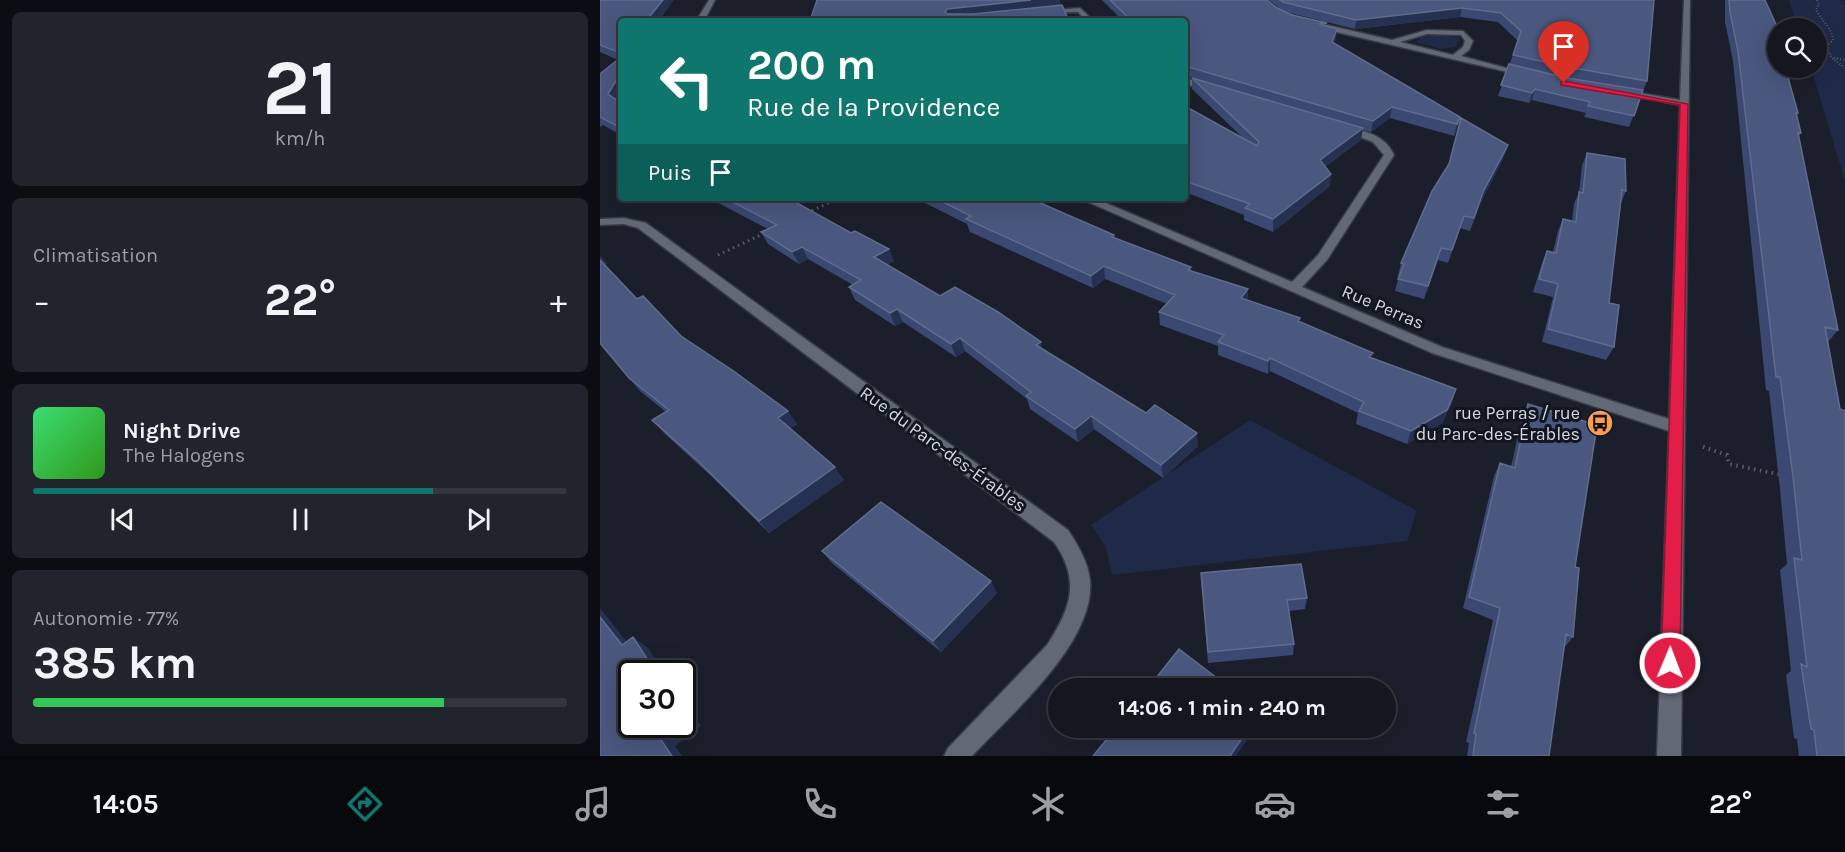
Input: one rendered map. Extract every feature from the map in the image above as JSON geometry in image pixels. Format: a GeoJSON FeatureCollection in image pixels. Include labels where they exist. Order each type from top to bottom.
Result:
{"type":"FeatureCollection","features":[{"type":"Feature","properties":{"kind":"street"},"geometry":{"type":"LineString","coordinates":[[702,18],[712,0]]}},
{"type":"Feature","properties":{"kind":"street"},"geometry":{"type":"LineString","coordinates":[[1669,756],[1675,427],[1687,0]]}},
{"type":"Feature","properties":{"kind":"street"},"geometry":{"type":"LineString","coordinates":[[1032,13],[1076,9],[1084,12],[1088,18]]}},
{"type":"Feature","properties":{"kind":"street"},"geometry":{"type":"LineString","coordinates":[[1306,22],[1533,76]]}},
{"type":"Feature","properties":{"kind":"street"},"geometry":{"type":"LineString","coordinates":[[1392,43],[1405,37],[1434,32],[1463,33],[1467,35],[1469,41],[1466,48],[1455,57]]}},
{"type":"Feature","properties":{"kind":"street"},"geometry":{"type":"LineString","coordinates":[[1188,82],[1219,92]]}},
{"type":"Feature","properties":{"kind":"street"},"geometry":{"type":"LineString","coordinates":[[1619,93],[1684,104]]}},
{"type":"Feature","properties":{"kind":"street"},"geometry":{"type":"LineString","coordinates":[[1294,288],[1323,257],[1389,155],[1386,147],[1376,139],[1331,126]]}},
{"type":"Feature","properties":{"kind":"street","name":"Rue Perras"},"geometry":{"type":"LineString","coordinates":[[1092,201],[1468,361],[1675,427]]}},
{"type":"Feature","properties":{"kind":"street","name":"Rue du Parc-des-Érables"},"geometry":{"type":"LineString","coordinates":[[600,222],[624,221],[642,225],[1061,536],[1072,550],[1079,567],[1082,589],[1077,612],[1068,633],[1054,652],[956,756]]}},
{"type":"Feature","properties":{"kind":"path"},"geometry":{"type":"LineString","coordinates":[[1817,0],[1819,4],[1816,9],[1817,13],[1833,35],[1833,40],[1826,47],[1833,58],[1845,68]]}},
{"type":"Feature","properties":{"kind":"path"},"geometry":{"type":"LineString","coordinates":[[1833,58],[1845,60]]}},
{"type":"Feature","properties":{"kind":"path"},"geometry":{"type":"LineString","coordinates":[[807,213],[833,201]]}},
{"type":"Feature","properties":{"kind":"path"},"geometry":{"type":"LineString","coordinates":[[716,256],[774,228]]}},
{"type":"Feature","properties":{"kind":"path"},"geometry":{"type":"LineString","coordinates":[[1703,447],[1727,455],[1729,464],[1745,469],[1766,470],[1789,477]]}},
{"type":"Feature","properties":{"kind":"shaded area"},"geometry":{"type":"Polygon","coordinates":[[[1789,0],[1836,0],[1843,1],[1845,6],[1845,181],[1814,78],[1827,78],[1827,18],[1795,18],[1789,0]]]}},
{"type":"Feature","properties":{"kind":"shaded area"},"geometry":{"type":"Polygon","coordinates":[[[1445,34],[1460,38],[1456,47],[1441,49],[1416,42],[1421,37],[1445,34]]]}},
{"type":"Feature","properties":{"kind":"shaded area"},"geometry":{"type":"Polygon","coordinates":[[[1250,420],[1417,511],[1407,541],[1112,575],[1106,547],[1091,525],[1250,420]]]}},
{"type":"Feature","properties":{"kind":"building"},"geometry":{"type":"Polygon","coordinates":[[[600,0],[663,0],[648,18],[618,18],[618,52],[600,45],[600,0]]]}},
{"type":"Feature","properties":{"kind":"building"},"geometry":{"type":"Polygon","coordinates":[[[817,0],[1031,0],[947,9],[945,12],[973,14],[1062,5],[1068,18],[811,18],[817,0]]]}},
{"type":"Feature","properties":{"kind":"building"},"geometry":{"type":"Polygon","coordinates":[[[1110,0],[1267,0],[1292,15],[1327,23],[1319,24],[1337,29],[1332,42],[1460,117],[1457,124],[1392,107],[1373,121],[1188,67],[1188,18],[1129,18],[1110,0]]]}},
{"type":"Feature","properties":{"kind":"building"},"geometry":{"type":"Polygon","coordinates":[[[1280,0],[1654,0],[1647,81],[1513,55],[1521,31],[1501,13],[1462,8],[1356,20],[1280,0]]]}},
{"type":"Feature","properties":{"kind":"building"},"geometry":{"type":"Polygon","coordinates":[[[1729,0],[1765,0],[1773,18],[1767,18],[1767,78],[1788,78],[1798,113],[1796,113],[1801,133],[1798,133],[1838,330],[1825,327],[1840,409],[1845,411],[1845,756],[1817,756],[1814,730],[1811,729],[1801,664],[1807,667],[1794,558],[1802,560],[1793,477],[1780,377],[1776,377],[1738,51],[1729,0]]]}},
{"type":"Feature","properties":{"kind":"building"},"geometry":{"type":"Polygon","coordinates":[[[618,59],[618,78],[608,94],[618,101],[618,126],[600,117],[600,74],[618,59]]]}},
{"type":"Feature","properties":{"kind":"building"},"geometry":{"type":"Polygon","coordinates":[[[1509,64],[1567,78],[1643,90],[1634,116],[1588,106],[1590,102],[1535,89],[1532,93],[1501,85],[1509,64]]]}},
{"type":"Feature","properties":{"kind":"building"},"geometry":{"type":"Polygon","coordinates":[[[1192,78],[1363,128],[1320,160],[1331,174],[1273,219],[1245,208],[1250,204],[1188,182],[1188,108],[1257,146],[1259,142],[1192,78]]]}},
{"type":"Feature","properties":{"kind":"building"},"geometry":{"type":"Polygon","coordinates":[[[1461,118],[1508,145],[1483,192],[1474,218],[1464,216],[1452,250],[1441,248],[1428,286],[1398,279],[1404,264],[1401,263],[1432,191],[1449,164],[1461,118]]]}},
{"type":"Feature","properties":{"kind":"building"},"geometry":{"type":"Polygon","coordinates":[[[1587,153],[1625,159],[1626,191],[1622,190],[1609,303],[1619,305],[1614,347],[1548,329],[1558,284],[1539,279],[1547,251],[1556,253],[1563,219],[1576,222],[1579,192],[1583,193],[1587,153]]]}},
{"type":"Feature","properties":{"kind":"building"},"geometry":{"type":"Polygon","coordinates":[[[731,201],[793,201],[851,233],[855,231],[889,249],[874,257],[940,296],[955,287],[998,312],[1041,342],[1036,345],[1146,413],[1155,405],[1197,433],[1161,465],[1091,416],[1075,429],[1026,396],[1031,392],[960,338],[951,344],[897,309],[890,313],[849,287],[861,280],[802,247],[792,252],[761,232],[777,225],[731,201]]]}},
{"type":"Feature","properties":{"kind":"building"},"geometry":{"type":"Polygon","coordinates":[[[941,201],[1036,201],[1114,235],[1112,237],[1191,267],[1188,270],[1248,289],[1241,298],[1300,318],[1298,321],[1373,353],[1369,357],[1456,389],[1447,410],[1411,431],[1359,411],[1364,402],[1270,358],[1268,361],[1218,342],[1224,335],[1159,312],[1175,295],[1104,266],[1091,276],[966,219],[971,216],[941,201]]]}},
{"type":"Feature","properties":{"kind":"building"},"geometry":{"type":"Polygon","coordinates":[[[600,260],[637,299],[643,296],[681,336],[788,411],[778,418],[835,467],[759,521],[652,420],[669,410],[629,378],[600,343],[600,260]]]}},
{"type":"Feature","properties":{"kind":"building"},"geometry":{"type":"Polygon","coordinates":[[[1528,404],[1597,425],[1575,567],[1579,568],[1573,637],[1566,634],[1549,756],[1473,756],[1476,734],[1474,733],[1500,608],[1469,597],[1500,463],[1515,468],[1528,404]]]}},
{"type":"Feature","properties":{"kind":"building"},"geometry":{"type":"Polygon","coordinates":[[[881,502],[991,581],[933,641],[822,551],[881,502]]]}},
{"type":"Feature","properties":{"kind":"building"},"geometry":{"type":"Polygon","coordinates":[[[1301,564],[1307,598],[1287,600],[1294,644],[1208,652],[1201,573],[1301,564]]]}},
{"type":"Feature","properties":{"kind":"building"},"geometry":{"type":"Polygon","coordinates":[[[600,617],[622,645],[633,637],[648,660],[618,660],[618,738],[660,738],[672,756],[600,756],[600,617]]]}},
{"type":"Feature","properties":{"kind":"building"},"geometry":{"type":"Polygon","coordinates":[[[1179,649],[1217,678],[1156,678],[1179,649]]]}},
{"type":"Feature","properties":{"kind":"building"},"geometry":{"type":"Polygon","coordinates":[[[1108,738],[1242,738],[1230,756],[1093,756],[1108,738]]]}},
{"type":"Feature","properties":{"kind":"place","name":"rue Perras / rue du Parc-des-Érables"},"geometry":{"type":"Point","coordinates":[1600,423]}},
{"type":"Feature","properties":{"kind":"route"},"geometry":{"type":"LineString","coordinates":[[1564,83],[1684,104],[1670,663]]}}]}
